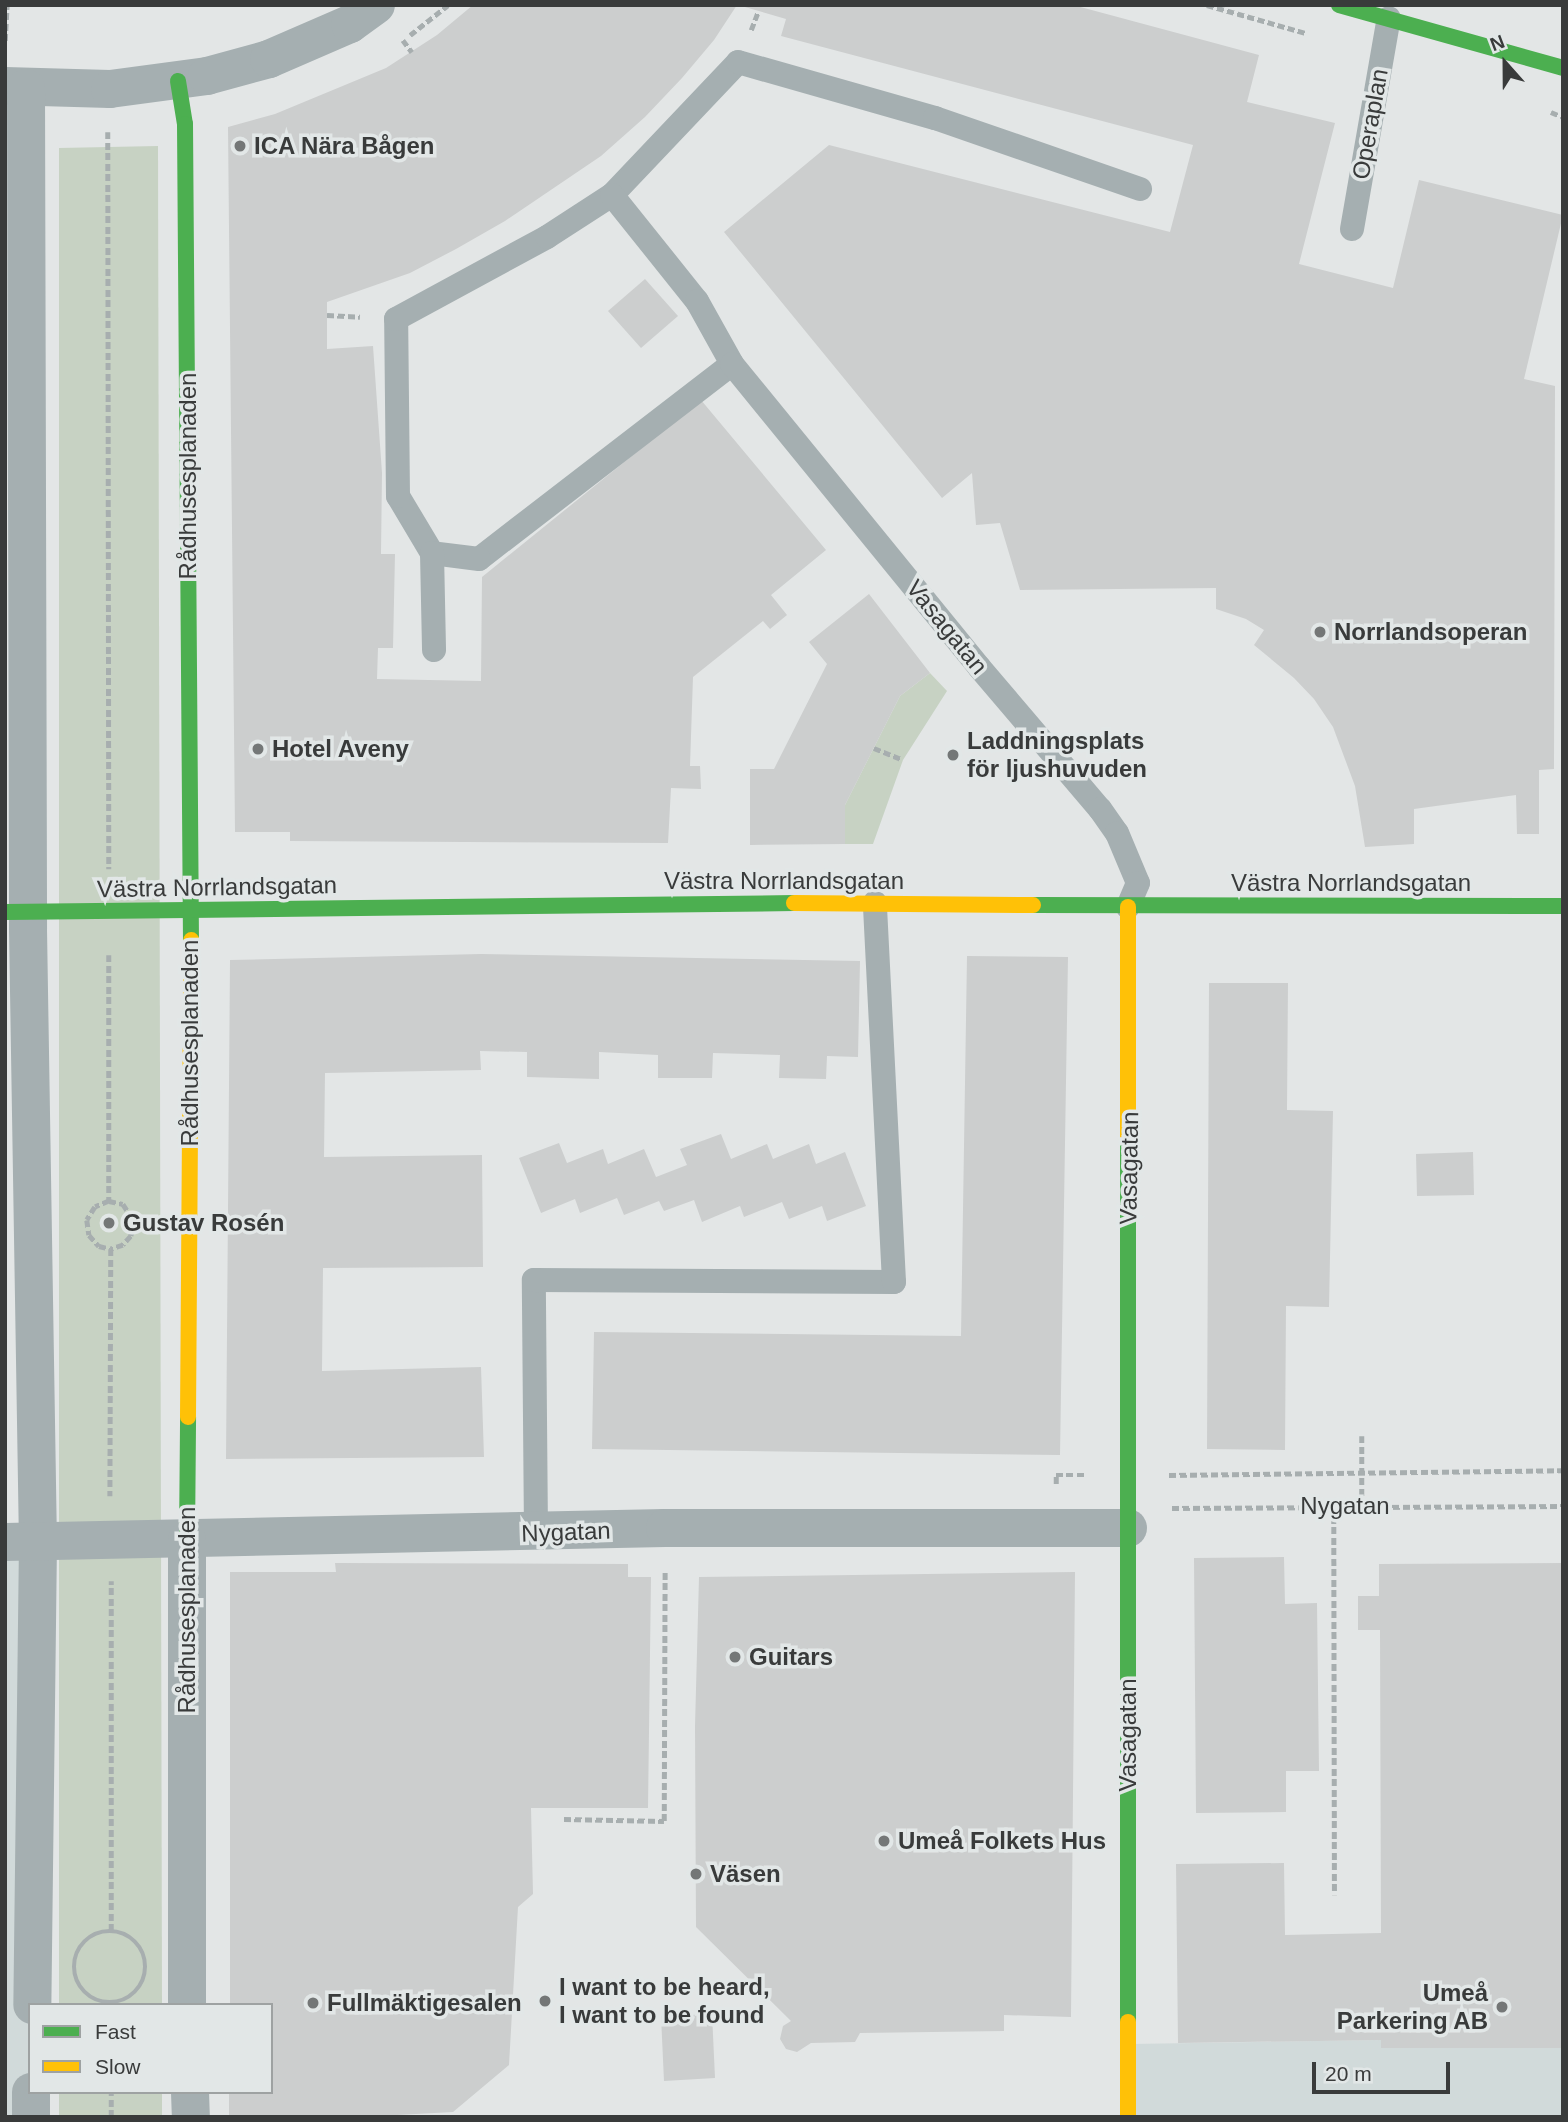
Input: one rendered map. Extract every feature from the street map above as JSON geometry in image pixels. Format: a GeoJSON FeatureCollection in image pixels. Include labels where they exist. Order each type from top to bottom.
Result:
{"type":"FeatureCollection","features":[{"type":"Feature","properties":{"kind":"street"},"geometry":{"type":"LineString","coordinates":[[32,2003],[22,1542],[16,912],[16,87],[110,89],[178,81],[269,59],[350,24],[376,5]]}},
{"type":"Feature","properties":{"kind":"street"},"geometry":{"type":"LineString","coordinates":[[1339,5],[1563,68]]}},
{"type":"Feature","properties":{"kind":"street","name":"Rådhusesplanaden"},"geometry":{"type":"LineString","coordinates":[[178,81],[185,124],[191,910],[187,2003]]}},
{"type":"Feature","properties":{"kind":"street","name":"Västra Norrlandsgatan"},"geometry":{"type":"LineString","coordinates":[[16,912],[875,902],[1128,907],[1563,906]]}},
{"type":"Feature","properties":{"kind":"street","name":"Vasagatan"},"geometry":{"type":"LineString","coordinates":[[1128,907],[1128,2117]]}},
{"type":"Feature","properties":{"kind":"street","name":"Nygatan"},"geometry":{"type":"LineString","coordinates":[[22,1542],[110,1538],[187,1540],[1128,1519]]}},
{"type":"Feature","properties":{"kind":"street"},"geometry":{"type":"LineString","coordinates":[[31,2094],[31,2117]]}},
{"type":"Feature","properties":{"kind":"street"},"geometry":{"type":"LineString","coordinates":[[190,2094],[191,2117]]}},
{"type":"Feature","properties":{"kind":"lane","name":"Operaplan"},"geometry":{"type":"LineString","coordinates":[[1352,229],[1389,18]]}},
{"type":"Feature","properties":{"kind":"lane"},"geometry":{"type":"LineString","coordinates":[[434,650],[432,553],[398,496],[396,319],[547,237],[611,195],[738,62],[935,118],[1140,189]]}},
{"type":"Feature","properties":{"kind":"lane","name":"Vasagatan"},"geometry":{"type":"LineString","coordinates":[[611,195],[697,301],[732,363],[979,667],[1100,809],[1117,833],[1138,883],[1128,907]]}},
{"type":"Feature","properties":{"kind":"lane"},"geometry":{"type":"LineString","coordinates":[[432,553],[480,559],[732,363]]}},
{"type":"Feature","properties":{"kind":"lane"},"geometry":{"type":"LineString","coordinates":[[536,1533],[534,1280],[894,1282],[875,902]]}},
{"type":"Feature","properties":{"kind":"path"},"geometry":{"type":"LineString","coordinates":[[5,41],[7,5]]}},
{"type":"Feature","properties":{"kind":"path"},"geometry":{"type":"LineString","coordinates":[[403,40],[412,52]]}},
{"type":"Feature","properties":{"kind":"path"},"geometry":{"type":"LineString","coordinates":[[108,130],[109,1201]]}},
{"type":"Feature","properties":{"kind":"path"},"geometry":{"type":"LineString","coordinates":[[874,748],[903,760]]}},
{"type":"Feature","properties":{"kind":"path"},"geometry":{"type":"LineString","coordinates":[[109,1201],[123,1204],[134,1221],[131,1236],[123,1245],[111,1249],[99,1246],[89,1235],[88,1220],[95,1207],[109,1201]]}},
{"type":"Feature","properties":{"kind":"path"},"geometry":{"type":"LineString","coordinates":[[111,1249],[111,1931]]}},
{"type":"Feature","properties":{"kind":"path"},"geometry":{"type":"LineString","coordinates":[[1362,1436],[1362,1506]]}},
{"type":"Feature","properties":{"kind":"path"},"geometry":{"type":"LineString","coordinates":[[1128,1475],[1563,1469]]}},
{"type":"Feature","properties":{"kind":"path"},"geometry":{"type":"LineString","coordinates":[[1334,1506],[1335,1895]]}},
{"type":"Feature","properties":{"kind":"path","name":"Nygatan"},"geometry":{"type":"LineString","coordinates":[[1128,1519],[1334,1506],[1563,1506]]}},
{"type":"Feature","properties":{"kind":"path"},"geometry":{"type":"LineString","coordinates":[[564,1819],[664,1821],[664,1528]]}},
{"type":"Feature","properties":{"kind":"path"},"geometry":{"type":"LineString","coordinates":[[106,2003],[96,2001],[85,1993],[76,1982],[74,1968],[76,1954],[84,1941],[96,1934],[111,1931],[124,1933],[136,1941],[144,1953],[147,1967],[144,1981],[136,1993],[125,2001],[116,2003]]}},
{"type":"Feature","properties":{"kind":"path"},"geometry":{"type":"LineString","coordinates":[[111,2094],[111,2117]]}},
{"type":"Feature","properties":{"kind":"shaded area"},"geometry":{"type":"Polygon","coordinates":[[[5,1542],[38,1542],[28,2003],[28,2094],[31,2094],[31,2117],[5,2117],[5,1542]]]}},
{"type":"Feature","properties":{"kind":"shaded area"},"geometry":{"type":"Polygon","coordinates":[[[1381,2040],[1381,2048],[1563,2048],[1563,2117],[1128,2117],[1130,2044],[1381,2040]]]}},
{"type":"Feature","properties":{"kind":"green space"},"geometry":{"type":"Polygon","coordinates":[[[158,146],[162,2003],[59,2003],[59,148],[158,146]]]}},
{"type":"Feature","properties":{"kind":"green space"},"geometry":{"type":"Polygon","coordinates":[[[930,673],[947,691],[903,760],[873,844],[845,844],[845,805],[900,696],[930,673]]]}},
{"type":"Feature","properties":{"kind":"green space"},"geometry":{"type":"Polygon","coordinates":[[[59,2094],[162,2094],[162,2117],[59,2117],[59,2094]]]}},
{"type":"Feature","properties":{"kind":"building"},"geometry":{"type":"Polygon","coordinates":[[[473,5],[737,5],[714,40],[682,78],[645,117],[601,156],[505,221],[456,249],[410,273],[327,302],[327,349],[373,346],[382,473],[381,554],[395,554],[393,648],[378,648],[377,679],[481,681],[482,577],[701,400],[826,550],[771,595],[787,615],[770,629],[763,621],[693,677],[690,766],[700,766],[701,789],[671,788],[668,843],[290,841],[290,832],[235,832],[228,127],[275,114],[386,68],[437,35],[473,5]]]}},
{"type":"Feature","properties":{"kind":"building"},"geometry":{"type":"Polygon","coordinates":[[[738,5],[1073,5],[1259,55],[1247,102],[1335,123],[1299,264],[1393,288],[1419,180],[1563,215],[1524,379],[1555,386],[1554,769],[1539,770],[1539,834],[1517,834],[1516,795],[1414,809],[1414,844],[1365,847],[1355,786],[1333,727],[1314,699],[1294,678],[1254,645],[1264,630],[1246,619],[1216,609],[1216,588],[1020,590],[1000,523],[976,525],[972,473],[942,498],[724,232],[829,145],[1170,232],[1193,145],[781,36],[786,19],[738,5]]]}},
{"type":"Feature","properties":{"kind":"building"},"geometry":{"type":"Polygon","coordinates":[[[645,279],[678,316],[641,348],[608,311],[645,279]]]}},
{"type":"Feature","properties":{"kind":"building"},"geometry":{"type":"Polygon","coordinates":[[[869,594],[930,673],[900,696],[845,805],[845,844],[750,845],[750,769],[774,769],[827,664],[809,642],[869,594]]]}},
{"type":"Feature","properties":{"kind":"building"},"geometry":{"type":"Polygon","coordinates":[[[481,954],[860,961],[858,1057],[827,1056],[826,1079],[779,1078],[780,1055],[713,1053],[712,1078],[658,1078],[658,1055],[599,1052],[599,1079],[527,1077],[527,1052],[480,1051],[481,1070],[325,1073],[324,1157],[482,1155],[483,1267],[323,1268],[322,1371],[481,1367],[484,1457],[226,1459],[230,960],[481,954]]]}},
{"type":"Feature","properties":{"kind":"building"},"geometry":{"type":"Polygon","coordinates":[[[967,956],[1068,957],[1060,1455],[592,1449],[594,1332],[961,1336],[967,956]]]}},
{"type":"Feature","properties":{"kind":"building"},"geometry":{"type":"Polygon","coordinates":[[[1209,983],[1288,983],[1287,1110],[1333,1111],[1329,1307],[1286,1306],[1285,1450],[1207,1449],[1209,983]]]}},
{"type":"Feature","properties":{"kind":"building"},"geometry":{"type":"Polygon","coordinates":[[[721,1134],[731,1159],[767,1144],[773,1159],[809,1144],[816,1164],[845,1152],[866,1206],[827,1221],[822,1206],[789,1219],[782,1202],[744,1217],[740,1206],[702,1222],[694,1200],[664,1211],[659,1201],[624,1215],[617,1198],[580,1213],[575,1199],[541,1213],[519,1158],[559,1143],[567,1163],[603,1149],[608,1164],[644,1149],[656,1177],[687,1165],[680,1149],[721,1134]]]}},
{"type":"Feature","properties":{"kind":"building"},"geometry":{"type":"Polygon","coordinates":[[[1473,1152],[1474,1195],[1417,1196],[1416,1154],[1473,1152]]]}},
{"type":"Feature","properties":{"kind":"building"},"geometry":{"type":"Polygon","coordinates":[[[1284,1557],[1285,1604],[1317,1603],[1319,1771],[1286,1771],[1286,1812],[1196,1813],[1194,1558],[1284,1557]]]}},
{"type":"Feature","properties":{"kind":"building"},"geometry":{"type":"Polygon","coordinates":[[[335,1563],[628,1564],[628,1577],[651,1577],[648,1808],[531,1808],[533,1894],[518,1907],[509,2065],[453,2112],[360,2117],[229,2117],[229,2094],[273,2094],[273,2003],[230,2003],[230,1572],[336,1572],[335,1563]]]}},
{"type":"Feature","properties":{"kind":"building"},"geometry":{"type":"Polygon","coordinates":[[[1563,1563],[1563,2048],[1381,2048],[1381,2040],[1178,2043],[1176,1864],[1284,1863],[1285,1935],[1381,1933],[1380,1630],[1358,1630],[1358,1596],[1379,1596],[1379,1564],[1563,1563]]]}},
{"type":"Feature","properties":{"kind":"building","name":"Umeå Folkets Hus"},"geometry":{"type":"Polygon","coordinates":[[[1075,1572],[1071,2017],[1004,2015],[1004,2031],[860,2033],[855,2042],[811,2043],[797,2052],[786,2049],[780,2039],[783,2026],[791,2021],[696,1927],[695,1726],[699,1577],[1075,1572]]]}},
{"type":"Feature","properties":{"kind":"building"},"geometry":{"type":"Polygon","coordinates":[[[712,2014],[715,2078],[664,2081],[661,2016],[712,2014]]]}},
{"type":"Feature","properties":{"kind":"traffic: fast"},"geometry":{"type":"LineString","coordinates":[[1339,5],[1563,68]]}},
{"type":"Feature","properties":{"kind":"traffic: fast"},"geometry":{"type":"LineString","coordinates":[[178,81],[185,124],[191,940]]}},
{"type":"Feature","properties":{"kind":"traffic: fast"},"geometry":{"type":"LineString","coordinates":[[5,912],[794,903]]}},
{"type":"Feature","properties":{"kind":"traffic: fast"},"geometry":{"type":"LineString","coordinates":[[1033,905],[1563,906]]}},
{"type":"Feature","properties":{"kind":"traffic: fast"},"geometry":{"type":"LineString","coordinates":[[1128,1139],[1128,2022]]}},
{"type":"Feature","properties":{"kind":"traffic: fast"},"geometry":{"type":"LineString","coordinates":[[187,1540],[188,1417]]}},
{"type":"Feature","properties":{"kind":"traffic: slow"},"geometry":{"type":"LineString","coordinates":[[794,903],[1033,905]]}},
{"type":"Feature","properties":{"kind":"traffic: slow"},"geometry":{"type":"LineString","coordinates":[[1128,907],[1128,1139]]}},
{"type":"Feature","properties":{"kind":"traffic: slow"},"geometry":{"type":"LineString","coordinates":[[188,1417],[191,940]]}},
{"type":"Feature","properties":{"kind":"traffic: slow"},"geometry":{"type":"LineString","coordinates":[[1128,2022],[1128,2117]]}},
{"type":"Feature","properties":{"kind":"place","name":"ICA Nära Bågen"},"geometry":{"type":"Point","coordinates":[240,146]}},
{"type":"Feature","properties":{"kind":"place","name":"Norrlandsoperan"},"geometry":{"type":"Point","coordinates":[1320,632]}},
{"type":"Feature","properties":{"kind":"place","name":"Hotel Aveny"},"geometry":{"type":"Point","coordinates":[258,749]}},
{"type":"Feature","properties":{"kind":"place","name":"Laddningsplats för ljushuvuden"},"geometry":{"type":"Point","coordinates":[953,755]}},
{"type":"Feature","properties":{"kind":"place","name":"Gustav Rosén"},"geometry":{"type":"Point","coordinates":[109,1223]}},
{"type":"Feature","properties":{"kind":"place","name":"Guitars"},"geometry":{"type":"Point","coordinates":[735,1657]}},
{"type":"Feature","properties":{"kind":"place","name":"Umeå Folkets Hus"},"geometry":{"type":"Point","coordinates":[884,1841]}},
{"type":"Feature","properties":{"kind":"place","name":"Väsen"},"geometry":{"type":"Point","coordinates":[696,1874]}},
{"type":"Feature","properties":{"kind":"place","name":"I want to be heard, I want to be found"},"geometry":{"type":"Point","coordinates":[545,2001]}},
{"type":"Feature","properties":{"kind":"place","name":"Fullmäktigesalen"},"geometry":{"type":"Point","coordinates":[313,2003]}},
{"type":"Feature","properties":{"kind":"place","name":"Umeå Parkering AB"},"geometry":{"type":"Point","coordinates":[1502,2007]}}]}
